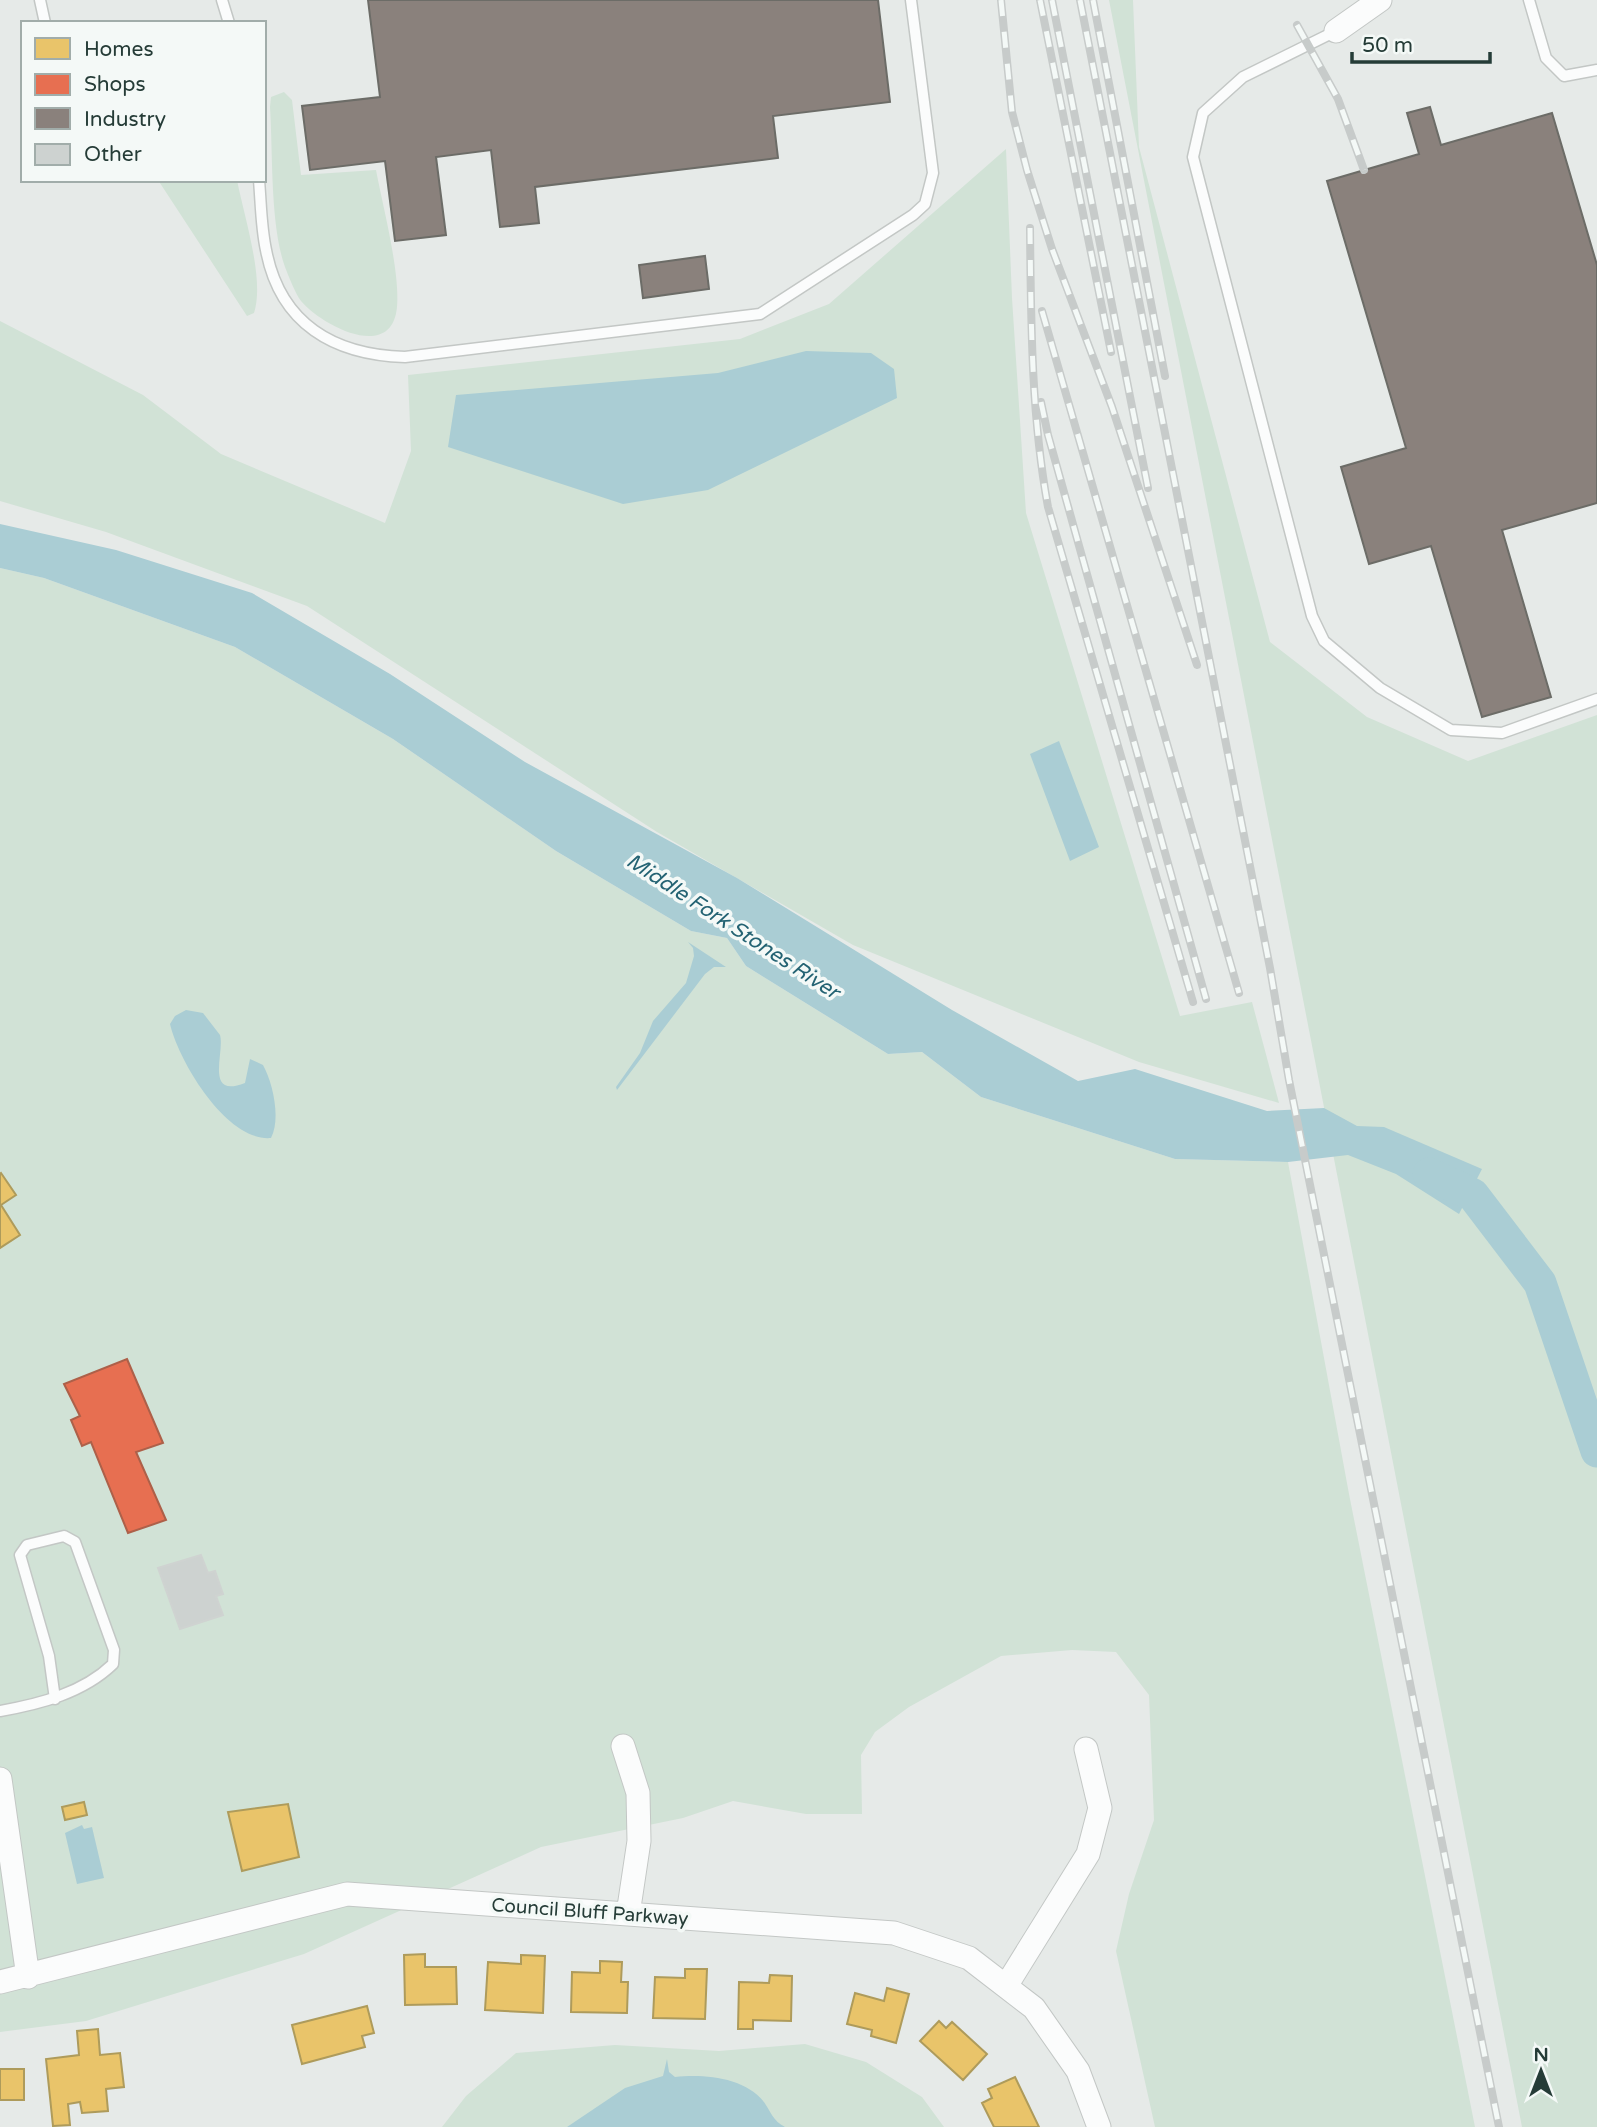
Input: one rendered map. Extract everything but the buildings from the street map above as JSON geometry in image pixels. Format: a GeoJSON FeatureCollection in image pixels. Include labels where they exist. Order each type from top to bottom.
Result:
{"type":"FeatureCollection","features":[{"type":"Feature","properties":{"kind":"street"},"geometry":{"type":"LineString","coordinates":[[1336,31],[1381,0]]}},
{"type":"Feature","properties":{"kind":"street"},"geometry":{"type":"LineString","coordinates":[[623,1746],[638,1793],[639,1841],[628,1914]]}},
{"type":"Feature","properties":{"kind":"street"},"geometry":{"type":"LineString","coordinates":[[1006,1986],[1088,1854],[1100,1808],[1086,1749]]}},
{"type":"Feature","properties":{"kind":"street"},"geometry":{"type":"LineString","coordinates":[[0,1779],[28,1977]]}},
{"type":"Feature","properties":{"kind":"street","name":"Council Bluff Parkway"},"geometry":{"type":"LineString","coordinates":[[0,1982],[347,1894],[894,1933],[968,1958],[1034,2008],[1078,2071],[1099,2127]]}},
{"type":"Feature","properties":{"kind":"lane"},"geometry":{"type":"LineString","coordinates":[[40,0],[45,21]]}},
{"type":"Feature","properties":{"kind":"lane"},"geometry":{"type":"LineString","coordinates":[[222,0],[228,21]]}},
{"type":"Feature","properties":{"kind":"lane"},"geometry":{"type":"LineString","coordinates":[[258,182],[266,250],[281,293],[307,326],[354,352],[405,357],[760,314],[913,215],[925,204],[933,173],[911,0]]}},
{"type":"Feature","properties":{"kind":"lane"},"geometry":{"type":"LineString","coordinates":[[1529,0],[1546,58],[1564,76],[1597,70]]}},
{"type":"Feature","properties":{"kind":"lane"},"geometry":{"type":"LineString","coordinates":[[1336,31],[1243,77],[1203,113],[1193,157],[1312,616],[1324,641],[1380,688],[1451,730],[1502,733],[1597,699]]}},
{"type":"Feature","properties":{"kind":"lane"},"geometry":{"type":"LineString","coordinates":[[0,1711],[55,1699],[100,1677],[113,1664],[114,1650],[75,1542],[64,1536],[27,1545],[20,1555],[49,1656],[55,1699]]}},
{"type":"Feature","properties":{"kind":"green space"},"geometry":{"type":"Polygon","coordinates":[[[1109,0],[1133,0],[1139,147],[1270,642],[1367,717],[1468,761],[1597,715],[1597,2127],[1522,2127],[1109,0]]]}},
{"type":"Feature","properties":{"kind":"green space"},"geometry":{"type":"Polygon","coordinates":[[[284,92],[292,100],[301,175],[376,170],[394,258],[397,292],[397,307],[392,324],[383,333],[370,336],[355,334],[324,320],[301,301],[290,280],[277,231],[270,107],[271,97],[284,92]]]}},
{"type":"Feature","properties":{"kind":"green space"},"geometry":{"type":"Polygon","coordinates":[[[1006,149],[1012,298],[1026,513],[1180,1016],[1252,1002],[1279,1103],[1139,1062],[853,945],[657,832],[307,606],[106,532],[0,501],[0,321],[143,395],[221,454],[385,523],[411,451],[408,375],[740,339],[829,304],[1006,149]]]}},
{"type":"Feature","properties":{"kind":"green space"},"geometry":{"type":"Polygon","coordinates":[[[159,182],[237,182],[257,283],[254,313],[247,316],[159,182]]]}},
{"type":"Feature","properties":{"kind":"green space"},"geometry":{"type":"Polygon","coordinates":[[[0,568],[44,578],[235,647],[393,739],[556,851],[691,931],[727,938],[746,966],[888,1054],[922,1052],[981,1097],[1175,1159],[1288,1162],[1349,1494],[1475,2127],[1155,2127],[1116,1951],[1129,1894],[1154,1820],[1149,1695],[1116,1652],[1072,1650],[1001,1656],[909,1707],[875,1732],[861,1755],[862,1814],[806,1814],[733,1801],[683,1818],[541,1847],[304,1954],[86,2021],[0,2032],[0,568]]]}},
{"type":"Feature","properties":{"kind":"green space"},"geometry":{"type":"Polygon","coordinates":[[[805,2044],[866,2062],[922,2097],[944,2127],[442,2127],[466,2096],[516,2053],[615,2045],[719,2051],[805,2044]]]}},
{"type":"Feature","properties":{"kind":"water"},"geometry":{"type":"Polygon","coordinates":[[[806,351],[871,353],[894,369],[897,398],[708,490],[623,504],[448,447],[456,395],[718,373],[806,351]]]}},
{"type":"Feature","properties":{"kind":"water"},"geometry":{"type":"Polygon","coordinates":[[[0,524],[116,550],[252,593],[390,674],[525,762],[737,878],[952,1010],[1078,1081],[1135,1069],[1267,1111],[1324,1108],[1357,1126],[1384,1127],[1482,1169],[1459,1214],[1396,1174],[1348,1155],[1288,1162],[1175,1159],[981,1097],[922,1052],[888,1054],[746,966],[727,938],[691,931],[556,851],[393,739],[235,647],[44,578],[0,568],[0,524]]]}},
{"type":"Feature","properties":{"kind":"water"},"geometry":{"type":"Polygon","coordinates":[[[1059,741],[1099,847],[1070,861],[1030,754],[1059,741]]]}},
{"type":"Feature","properties":{"kind":"water"},"geometry":{"type":"Polygon","coordinates":[[[688,942],[726,967],[714,967],[705,974],[617,1090],[616,1087],[640,1053],[653,1021],[686,983],[694,956],[693,948],[688,942]]]}},
{"type":"Feature","properties":{"kind":"water"},"geometry":{"type":"Polygon","coordinates":[[[186,1010],[203,1013],[220,1035],[219,1072],[224,1085],[245,1083],[250,1059],[263,1065],[270,1081],[276,1111],[271,1138],[254,1136],[238,1127],[222,1114],[194,1078],[170,1024],[175,1016],[186,1010]]]}},
{"type":"Feature","properties":{"kind":"water"},"geometry":{"type":"Polygon","coordinates":[[[82,1825],[84,1829],[92,1827],[104,1878],[77,1884],[65,1833],[82,1825]]]}},
{"type":"Feature","properties":{"kind":"water"},"geometry":{"type":"Polygon","coordinates":[[[667,2059],[669,2072],[675,2077],[711,2077],[746,2087],[764,2102],[775,2119],[785,2127],[567,2127],[625,2088],[663,2076],[667,2059]]]}},
{"type":"Feature","properties":{"kind":"waterway","name":"Middle Fork Stones River"},"geometry":{"type":"LineString","coordinates":[[1429,1174],[1473,1195],[1540,1283],[1597,1451]]}},
{"type":"Feature","properties":{"kind":"railway"},"geometry":{"type":"LineString","coordinates":[[1001,0],[1012,112],[1027,170],[1052,249],[1112,407],[1197,665]]}},
{"type":"Feature","properties":{"kind":"railway"},"geometry":{"type":"LineString","coordinates":[[1040,0],[1111,352]]}},
{"type":"Feature","properties":{"kind":"railway"},"geometry":{"type":"LineString","coordinates":[[1052,0],[1148,488]]}},
{"type":"Feature","properties":{"kind":"railway"},"geometry":{"type":"LineString","coordinates":[[1080,0],[1270,968],[1289,1080],[1499,2127]]}},
{"type":"Feature","properties":{"kind":"railway"},"geometry":{"type":"LineString","coordinates":[[1093,0],[1165,376]]}},
{"type":"Feature","properties":{"kind":"railway"},"geometry":{"type":"LineString","coordinates":[[1297,25],[1338,99],[1364,170]]}},
{"type":"Feature","properties":{"kind":"railway"},"geometry":{"type":"LineString","coordinates":[[1030,228],[1035,403],[1048,507],[1193,1002]]}},
{"type":"Feature","properties":{"kind":"railway"},"geometry":{"type":"LineString","coordinates":[[1042,311],[1239,993]]}},
{"type":"Feature","properties":{"kind":"railway"},"geometry":{"type":"LineString","coordinates":[[1041,402],[1206,999]]}}]}
